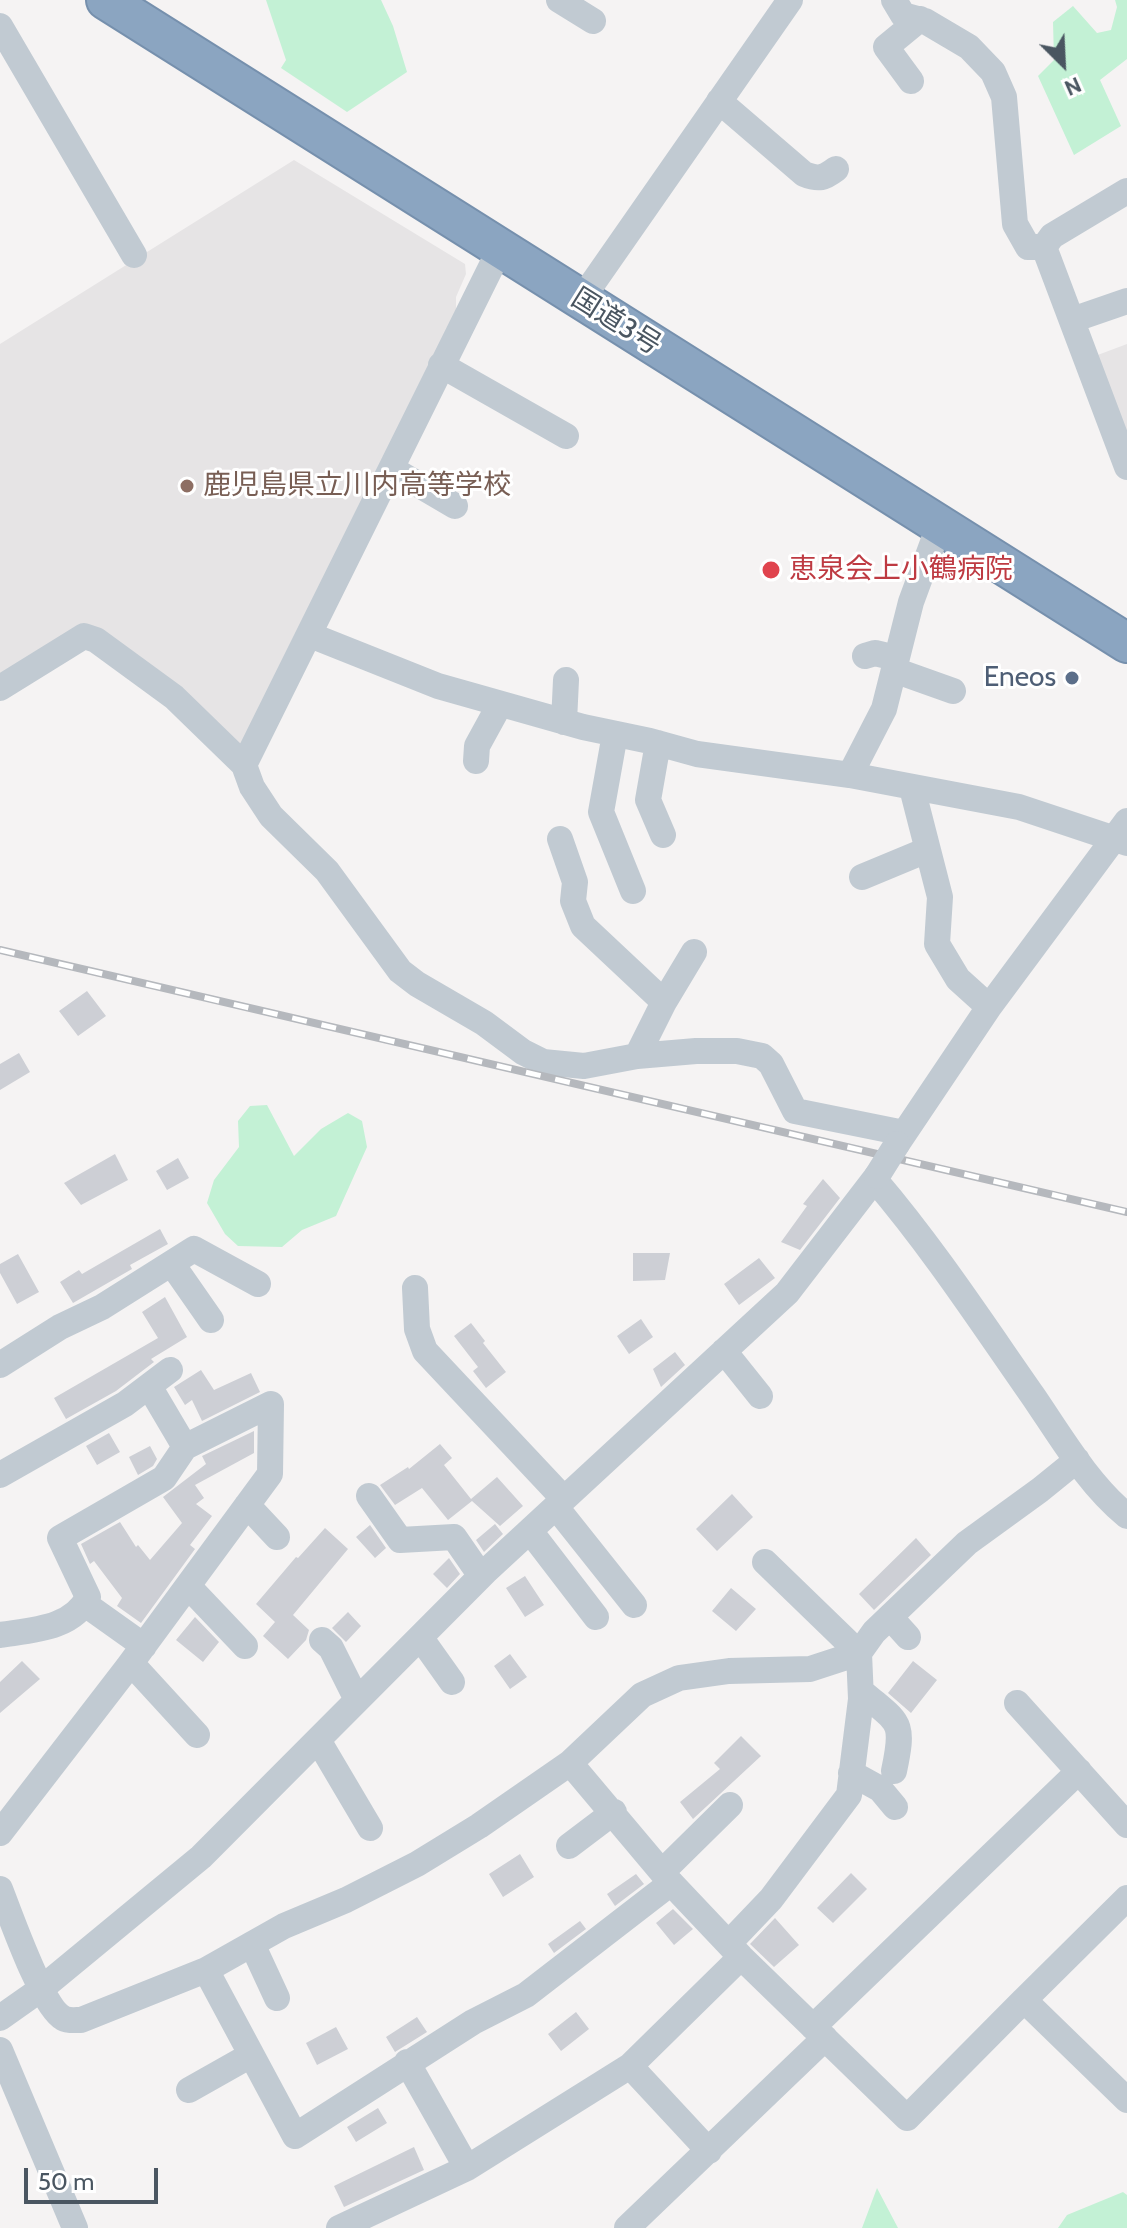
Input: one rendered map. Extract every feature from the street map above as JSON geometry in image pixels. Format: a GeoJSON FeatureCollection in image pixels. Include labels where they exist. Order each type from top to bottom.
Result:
{"type":"FeatureCollection","features":[{"type":"Feature","properties":{"kind":"highway","name":"国道3号"},"geometry":{"type":"LineString","coordinates":[[106,0],[1127,643]]}},
{"type":"Feature","properties":{"kind":"street"},"geometry":{"type":"LineString","coordinates":[[559,0],[593,21]]}},
{"type":"Feature","properties":{"kind":"street"},"geometry":{"type":"LineString","coordinates":[[581,300],[790,0]]}},
{"type":"Feature","properties":{"kind":"street"},"geometry":{"type":"LineString","coordinates":[[911,81],[886,47],[912,9],[969,47],[993,72],[1004,97],[1015,224],[1028,247],[1044,247]]}},
{"type":"Feature","properties":{"kind":"street"},"geometry":{"type":"LineString","coordinates":[[0,26],[134,255]]}},
{"type":"Feature","properties":{"kind":"street"},"geometry":{"type":"LineString","coordinates":[[719,101],[804,174],[817,179],[825,178],[836,169]]}},
{"type":"Feature","properties":{"kind":"street"},"geometry":{"type":"LineString","coordinates":[[1044,247],[1052,236],[1127,191]]}},
{"type":"Feature","properties":{"kind":"street"},"geometry":{"type":"LineString","coordinates":[[244,765],[501,247]]}},
{"type":"Feature","properties":{"kind":"street"},"geometry":{"type":"LineString","coordinates":[[1044,247],[1127,467]]}},
{"type":"Feature","properties":{"kind":"street"},"geometry":{"type":"LineString","coordinates":[[1072,320],[1127,301]]}},
{"type":"Feature","properties":{"kind":"street"},"geometry":{"type":"LineString","coordinates":[[441,365],[566,436]]}},
{"type":"Feature","properties":{"kind":"street"},"geometry":{"type":"LineString","coordinates":[[392,469],[455,506]]}},
{"type":"Feature","properties":{"kind":"street"},"geometry":{"type":"LineString","coordinates":[[850,775],[884,709],[911,602],[939,526]]}},
{"type":"Feature","properties":{"kind":"street"},"geometry":{"type":"LineString","coordinates":[[0,2018],[41,1989],[201,1857],[481,1576],[787,1293],[876,1178],[989,1007],[1123,834],[1019,807],[850,775],[697,754],[564,722],[438,686],[310,635]]}},
{"type":"Feature","properties":{"kind":"street"},"geometry":{"type":"LineString","coordinates":[[0,688],[84,636],[96,640],[174,697],[244,765],[252,787],[271,816],[327,871],[400,971],[484,1023],[523,1052],[543,1062],[584,1066],[637,1056],[696,1051],[752,1053],[762,1056],[771,1064],[795,1111],[900,1139]]}},
{"type":"Feature","properties":{"kind":"street"},"geometry":{"type":"LineString","coordinates":[[865,656],[875,653],[953,691]]}},
{"type":"Feature","properties":{"kind":"street"},"geometry":{"type":"LineString","coordinates":[[564,722],[566,680]]}},
{"type":"Feature","properties":{"kind":"street"},"geometry":{"type":"LineString","coordinates":[[476,761],[477,746],[500,704]]}},
{"type":"Feature","properties":{"kind":"street"},"geometry":{"type":"LineString","coordinates":[[615,734],[601,812],[633,891]]}},
{"type":"Feature","properties":{"kind":"street"},"geometry":{"type":"LineString","coordinates":[[658,743],[648,800],[663,835]]}},
{"type":"Feature","properties":{"kind":"street"},"geometry":{"type":"LineString","coordinates":[[912,788],[940,897],[937,944],[958,979],[989,1007]]}},
{"type":"Feature","properties":{"kind":"street"},"geometry":{"type":"LineString","coordinates":[[560,839],[575,882],[573,901],[583,926],[664,1002]]}},
{"type":"Feature","properties":{"kind":"street"},"geometry":{"type":"LineString","coordinates":[[862,877],[927,850]]}},
{"type":"Feature","properties":{"kind":"street"},"geometry":{"type":"LineString","coordinates":[[637,1056],[694,952]]}},
{"type":"Feature","properties":{"kind":"street"},"geometry":{"type":"LineString","coordinates":[[876,1178],[915,1227],[1077,1460],[1112,1504],[1127,1516]]}},
{"type":"Feature","properties":{"kind":"street"},"geometry":{"type":"LineString","coordinates":[[0,1365],[60,1327],[102,1307],[194,1249],[258,1284]]}},
{"type":"Feature","properties":{"kind":"street"},"geometry":{"type":"LineString","coordinates":[[172,1264],[211,1320]]}},
{"type":"Feature","properties":{"kind":"street"},"geometry":{"type":"LineString","coordinates":[[415,1288],[417,1329],[425,1351],[560,1503],[634,1605]]}},
{"type":"Feature","properties":{"kind":"street"},"geometry":{"type":"LineString","coordinates":[[724,1351],[760,1396]]}},
{"type":"Feature","properties":{"kind":"street"},"geometry":{"type":"LineString","coordinates":[[0,1475],[125,1404],[170,1370]]}},
{"type":"Feature","properties":{"kind":"street"},"geometry":{"type":"LineString","coordinates":[[149,1386],[185,1447]]}},
{"type":"Feature","properties":{"kind":"street"},"geometry":{"type":"LineString","coordinates":[[0,1635],[52,1627],[71,1617],[85,1604],[88,1597],[60,1538],[164,1478],[185,1447],[271,1404],[270,1474],[0,1833]]}},
{"type":"Feature","properties":{"kind":"street"},"geometry":{"type":"LineString","coordinates":[[0,1889],[41,1989],[58,2015],[65,2020],[81,2020],[206,1970],[284,1926],[346,1900],[417,1864],[479,1826],[570,1763],[642,1695],[679,1678],[729,1671],[810,1669],[859,1653],[874,1632],[967,1543],[1077,1460]]}},
{"type":"Feature","properties":{"kind":"street"},"geometry":{"type":"LineString","coordinates":[[369,1496],[400,1540],[400,1546],[454,1537],[481,1576]]}},
{"type":"Feature","properties":{"kind":"street"},"geometry":{"type":"LineString","coordinates":[[247,1505],[277,1537]]}},
{"type":"Feature","properties":{"kind":"street"},"geometry":{"type":"LineString","coordinates":[[530,1531],[596,1617]]}},
{"type":"Feature","properties":{"kind":"street"},"geometry":{"type":"LineString","coordinates":[[339,2228],[467,2168],[630,2066],[735,1950],[849,1795],[861,1691],[859,1653],[765,1562]]}},
{"type":"Feature","properties":{"kind":"street"},"geometry":{"type":"LineString","coordinates":[[188,1586],[245,1646]]}},
{"type":"Feature","properties":{"kind":"street"},"geometry":{"type":"LineString","coordinates":[[85,1604],[137,1654],[197,1735]]}},
{"type":"Feature","properties":{"kind":"street"},"geometry":{"type":"LineString","coordinates":[[890,1617],[908,1637]]}},
{"type":"Feature","properties":{"kind":"street"},"geometry":{"type":"LineString","coordinates":[[420,1637],[452,1682]]}},
{"type":"Feature","properties":{"kind":"street"},"geometry":{"type":"LineString","coordinates":[[322,1640],[331,1648],[357,1700]]}},
{"type":"Feature","properties":{"kind":"street"},"geometry":{"type":"LineString","coordinates":[[861,1691],[895,1721],[902,1736],[894,1771]]}},
{"type":"Feature","properties":{"kind":"street"},"geometry":{"type":"LineString","coordinates":[[1017,1703],[1127,1825]]}},
{"type":"Feature","properties":{"kind":"street"},"geometry":{"type":"LineString","coordinates":[[318,1740],[370,1828]]}},
{"type":"Feature","properties":{"kind":"street"},"geometry":{"type":"LineString","coordinates":[[570,1763],[667,1877],[735,1950],[907,2118],[1127,1898]]}},
{"type":"Feature","properties":{"kind":"street"},"geometry":{"type":"LineString","coordinates":[[627,2228],[709,2151],[819,2033],[1079,1771]]}},
{"type":"Feature","properties":{"kind":"street"},"geometry":{"type":"LineString","coordinates":[[851,1773],[880,1789],[895,1807]]}},
{"type":"Feature","properties":{"kind":"street"},"geometry":{"type":"LineString","coordinates":[[206,1970],[295,2136],[407,2062],[473,2022],[526,1995],[667,1877],[730,1805]]}},
{"type":"Feature","properties":{"kind":"street"},"geometry":{"type":"LineString","coordinates":[[569,1846],[614,1812]]}},
{"type":"Feature","properties":{"kind":"street"},"geometry":{"type":"LineString","coordinates":[[252,1944],[277,1998]]}},
{"type":"Feature","properties":{"kind":"street"},"geometry":{"type":"LineString","coordinates":[[1024,2000],[1123,2089]]}},
{"type":"Feature","properties":{"kind":"street"},"geometry":{"type":"LineString","coordinates":[[0,2050],[75,2228]]}},
{"type":"Feature","properties":{"kind":"street"},"geometry":{"type":"LineString","coordinates":[[189,2090],[251,2055]]}},
{"type":"Feature","properties":{"kind":"street"},"geometry":{"type":"LineString","coordinates":[[407,2062],[467,2168]]}},
{"type":"Feature","properties":{"kind":"street"},"geometry":{"type":"LineString","coordinates":[[630,2066],[709,2151]]}},
{"type":"Feature","properties":{"kind":"shaded area","name":"鹿児島県立川内高等学校"},"geometry":{"type":"Polygon","coordinates":[[[294,160],[465,264],[466,274],[456,297],[456,322],[246,746],[230,745],[89,628],[0,683],[0,344],[294,160]]]}},
{"type":"Feature","properties":{"kind":"shaded area"},"geometry":{"type":"Polygon","coordinates":[[[1127,344],[1127,443],[1095,356],[1127,344]]]}},
{"type":"Feature","properties":{"kind":"green space"},"geometry":{"type":"Polygon","coordinates":[[[266,0],[381,0],[393,26],[407,72],[347,112],[281,68],[286,60],[266,0]]]}},
{"type":"Feature","properties":{"kind":"green space"},"geometry":{"type":"Polygon","coordinates":[[[1115,0],[1127,0],[1127,59],[1100,80],[1121,126],[1074,155],[1038,76],[1054,60],[1053,22],[1073,6],[1097,33],[1111,30],[1117,7],[1115,0]]]}},
{"type":"Feature","properties":{"kind":"green space"},"geometry":{"type":"Polygon","coordinates":[[[267,1105],[294,1156],[321,1129],[348,1113],[362,1121],[367,1147],[336,1216],[302,1230],[282,1247],[238,1246],[225,1234],[207,1203],[214,1180],[239,1147],[238,1121],[250,1106],[267,1105]]]}},
{"type":"Feature","properties":{"kind":"green space"},"geometry":{"type":"Polygon","coordinates":[[[877,2188],[898,2228],[862,2228],[877,2188]]]}},
{"type":"Feature","properties":{"kind":"green space"},"geometry":{"type":"Polygon","coordinates":[[[1123,2192],[1127,2195],[1127,2228],[1058,2228],[1067,2215],[1123,2192]]]}},
{"type":"Feature","properties":{"kind":"building"},"geometry":{"type":"Polygon","coordinates":[[[87,991],[106,1016],[78,1036],[59,1011],[87,991]]]}},
{"type":"Feature","properties":{"kind":"building"},"geometry":{"type":"Polygon","coordinates":[[[19,1053],[30,1072],[0,1090],[0,1064],[19,1053]]]}},
{"type":"Feature","properties":{"kind":"building"},"geometry":{"type":"Polygon","coordinates":[[[115,1154],[128,1180],[81,1205],[64,1183],[115,1154]]]}},
{"type":"Feature","properties":{"kind":"building"},"geometry":{"type":"Polygon","coordinates":[[[178,1158],[189,1178],[167,1190],[156,1171],[178,1158]]]}},
{"type":"Feature","properties":{"kind":"building"},"geometry":{"type":"Polygon","coordinates":[[[823,1179],[840,1198],[800,1250],[781,1242],[807,1206],[803,1204],[823,1179]]]}},
{"type":"Feature","properties":{"kind":"building"},"geometry":{"type":"Polygon","coordinates":[[[160,1229],[168,1244],[73,1303],[60,1282],[79,1270],[82,1274],[160,1229]]]}},
{"type":"Feature","properties":{"kind":"building"},"geometry":{"type":"Polygon","coordinates":[[[633,1253],[670,1253],[665,1280],[633,1281],[633,1253]]]}},
{"type":"Feature","properties":{"kind":"building"},"geometry":{"type":"Polygon","coordinates":[[[18,1254],[39,1292],[17,1304],[0,1273],[0,1264],[18,1254]]]}},
{"type":"Feature","properties":{"kind":"building"},"geometry":{"type":"Polygon","coordinates":[[[759,1258],[775,1278],[739,1305],[724,1284],[759,1258]]]}},
{"type":"Feature","properties":{"kind":"building"},"geometry":{"type":"Polygon","coordinates":[[[165,1297],[187,1337],[151,1359],[154,1362],[116,1391],[66,1419],[54,1398],[158,1338],[142,1312],[165,1297]]]}},
{"type":"Feature","properties":{"kind":"building"},"geometry":{"type":"Polygon","coordinates":[[[641,1319],[653,1337],[629,1354],[617,1336],[641,1319]]]}},
{"type":"Feature","properties":{"kind":"building"},"geometry":{"type":"Polygon","coordinates":[[[471,1323],[506,1372],[486,1388],[473,1371],[478,1367],[454,1336],[471,1323]]]}},
{"type":"Feature","properties":{"kind":"building"},"geometry":{"type":"Polygon","coordinates":[[[675,1352],[685,1365],[661,1387],[653,1369],[675,1352]]]}},
{"type":"Feature","properties":{"kind":"building"},"geometry":{"type":"Polygon","coordinates":[[[201,1370],[214,1390],[251,1373],[260,1392],[202,1421],[192,1400],[185,1405],[174,1387],[201,1370]]]}},
{"type":"Feature","properties":{"kind":"building"},"geometry":{"type":"Polygon","coordinates":[[[254,1431],[254,1453],[195,1485],[204,1498],[196,1504],[212,1516],[190,1545],[195,1549],[141,1623],[117,1606],[122,1598],[94,1561],[90,1564],[81,1544],[120,1522],[136,1547],[138,1545],[150,1560],[182,1523],[163,1497],[206,1464],[202,1456],[254,1431]]]}},
{"type":"Feature","properties":{"kind":"building"},"geometry":{"type":"Polygon","coordinates":[[[109,1433],[120,1452],[97,1465],[86,1446],[109,1433]]]}},
{"type":"Feature","properties":{"kind":"building"},"geometry":{"type":"Polygon","coordinates":[[[440,1444],[452,1458],[444,1465],[471,1499],[497,1477],[523,1506],[500,1526],[472,1501],[448,1520],[422,1488],[395,1505],[380,1485],[409,1469],[440,1444]]]}},
{"type":"Feature","properties":{"kind":"building"},"geometry":{"type":"Polygon","coordinates":[[[150,1446],[157,1459],[153,1466],[138,1475],[129,1457],[150,1446]]]}},
{"type":"Feature","properties":{"kind":"building"},"geometry":{"type":"Polygon","coordinates":[[[732,1494],[753,1517],[717,1551],[696,1529],[732,1494]]]}},
{"type":"Feature","properties":{"kind":"building"},"geometry":{"type":"Polygon","coordinates":[[[495,1524],[503,1534],[484,1552],[476,1540],[495,1524]]]}},
{"type":"Feature","properties":{"kind":"building"},"geometry":{"type":"Polygon","coordinates":[[[370,1525],[386,1548],[375,1558],[356,1537],[370,1525]]]}},
{"type":"Feature","properties":{"kind":"building"},"geometry":{"type":"Polygon","coordinates":[[[325,1528],[348,1549],[293,1615],[309,1630],[306,1640],[288,1659],[263,1636],[275,1622],[256,1604],[325,1528]]]}},
{"type":"Feature","properties":{"kind":"building"},"geometry":{"type":"Polygon","coordinates":[[[916,1538],[931,1555],[874,1610],[859,1594],[916,1538]]]}},
{"type":"Feature","properties":{"kind":"building"},"geometry":{"type":"Polygon","coordinates":[[[449,1558],[460,1574],[447,1588],[433,1574],[449,1558]]]}},
{"type":"Feature","properties":{"kind":"building"},"geometry":{"type":"Polygon","coordinates":[[[525,1576],[544,1605],[525,1617],[506,1588],[525,1576]]]}},
{"type":"Feature","properties":{"kind":"building"},"geometry":{"type":"Polygon","coordinates":[[[731,1588],[756,1609],[736,1631],[712,1611],[731,1588]]]}},
{"type":"Feature","properties":{"kind":"building"},"geometry":{"type":"Polygon","coordinates":[[[348,1612],[361,1626],[346,1642],[332,1628],[348,1612]]]}},
{"type":"Feature","properties":{"kind":"building"},"geometry":{"type":"Polygon","coordinates":[[[195,1617],[219,1642],[203,1662],[176,1640],[195,1617]]]}},
{"type":"Feature","properties":{"kind":"building"},"geometry":{"type":"Polygon","coordinates":[[[510,1654],[527,1677],[510,1689],[494,1666],[510,1654]]]}},
{"type":"Feature","properties":{"kind":"building"},"geometry":{"type":"Polygon","coordinates":[[[22,1661],[40,1679],[0,1713],[0,1682],[22,1661]]]}},
{"type":"Feature","properties":{"kind":"building"},"geometry":{"type":"Polygon","coordinates":[[[913,1661],[937,1680],[911,1713],[888,1693],[913,1661]]]}},
{"type":"Feature","properties":{"kind":"building"},"geometry":{"type":"Polygon","coordinates":[[[741,1736],[761,1756],[693,1819],[680,1802],[720,1769],[714,1763],[741,1736]]]}},
{"type":"Feature","properties":{"kind":"building"},"geometry":{"type":"Polygon","coordinates":[[[520,1854],[534,1877],[503,1897],[489,1874],[520,1854]]]}},
{"type":"Feature","properties":{"kind":"building"},"geometry":{"type":"Polygon","coordinates":[[[851,1873],[867,1889],[833,1923],[817,1908],[851,1873]]]}},
{"type":"Feature","properties":{"kind":"building"},"geometry":{"type":"Polygon","coordinates":[[[636,1874],[644,1884],[615,1906],[607,1894],[636,1874]]]}},
{"type":"Feature","properties":{"kind":"building"},"geometry":{"type":"Polygon","coordinates":[[[673,1909],[693,1929],[674,1945],[656,1923],[673,1909]]]}},
{"type":"Feature","properties":{"kind":"building"},"geometry":{"type":"Polygon","coordinates":[[[775,1918],[799,1945],[774,1967],[750,1944],[775,1918]]]}},
{"type":"Feature","properties":{"kind":"building"},"geometry":{"type":"Polygon","coordinates":[[[580,1921],[586,1929],[554,1953],[548,1944],[580,1921]]]}},
{"type":"Feature","properties":{"kind":"building"},"geometry":{"type":"Polygon","coordinates":[[[576,2012],[589,2029],[561,2051],[548,2034],[576,2012]]]}},
{"type":"Feature","properties":{"kind":"building"},"geometry":{"type":"Polygon","coordinates":[[[417,2017],[427,2032],[395,2052],[386,2037],[417,2017]]]}},
{"type":"Feature","properties":{"kind":"building"},"geometry":{"type":"Polygon","coordinates":[[[336,2027],[348,2049],[317,2065],[306,2043],[336,2027]]]}},
{"type":"Feature","properties":{"kind":"building"},"geometry":{"type":"Polygon","coordinates":[[[378,2108],[387,2123],[356,2142],[347,2127],[378,2108]]]}},
{"type":"Feature","properties":{"kind":"building"},"geometry":{"type":"Polygon","coordinates":[[[414,2147],[424,2170],[344,2207],[334,2186],[414,2147]]]}},
{"type":"Feature","properties":{"kind":"railway"},"geometry":{"type":"LineString","coordinates":[[0,950],[1127,1212]]}},
{"type":"Feature","properties":{"kind":"place","name":"鹿児島県立川内高等学校"},"geometry":{"type":"Point","coordinates":[187,486]}},
{"type":"Feature","properties":{"kind":"place","name":"恵泉会上小鶴病院"},"geometry":{"type":"Point","coordinates":[771,570]}},
{"type":"Feature","properties":{"kind":"place","name":"Eneos"},"geometry":{"type":"Point","coordinates":[1072,678]}}]}
